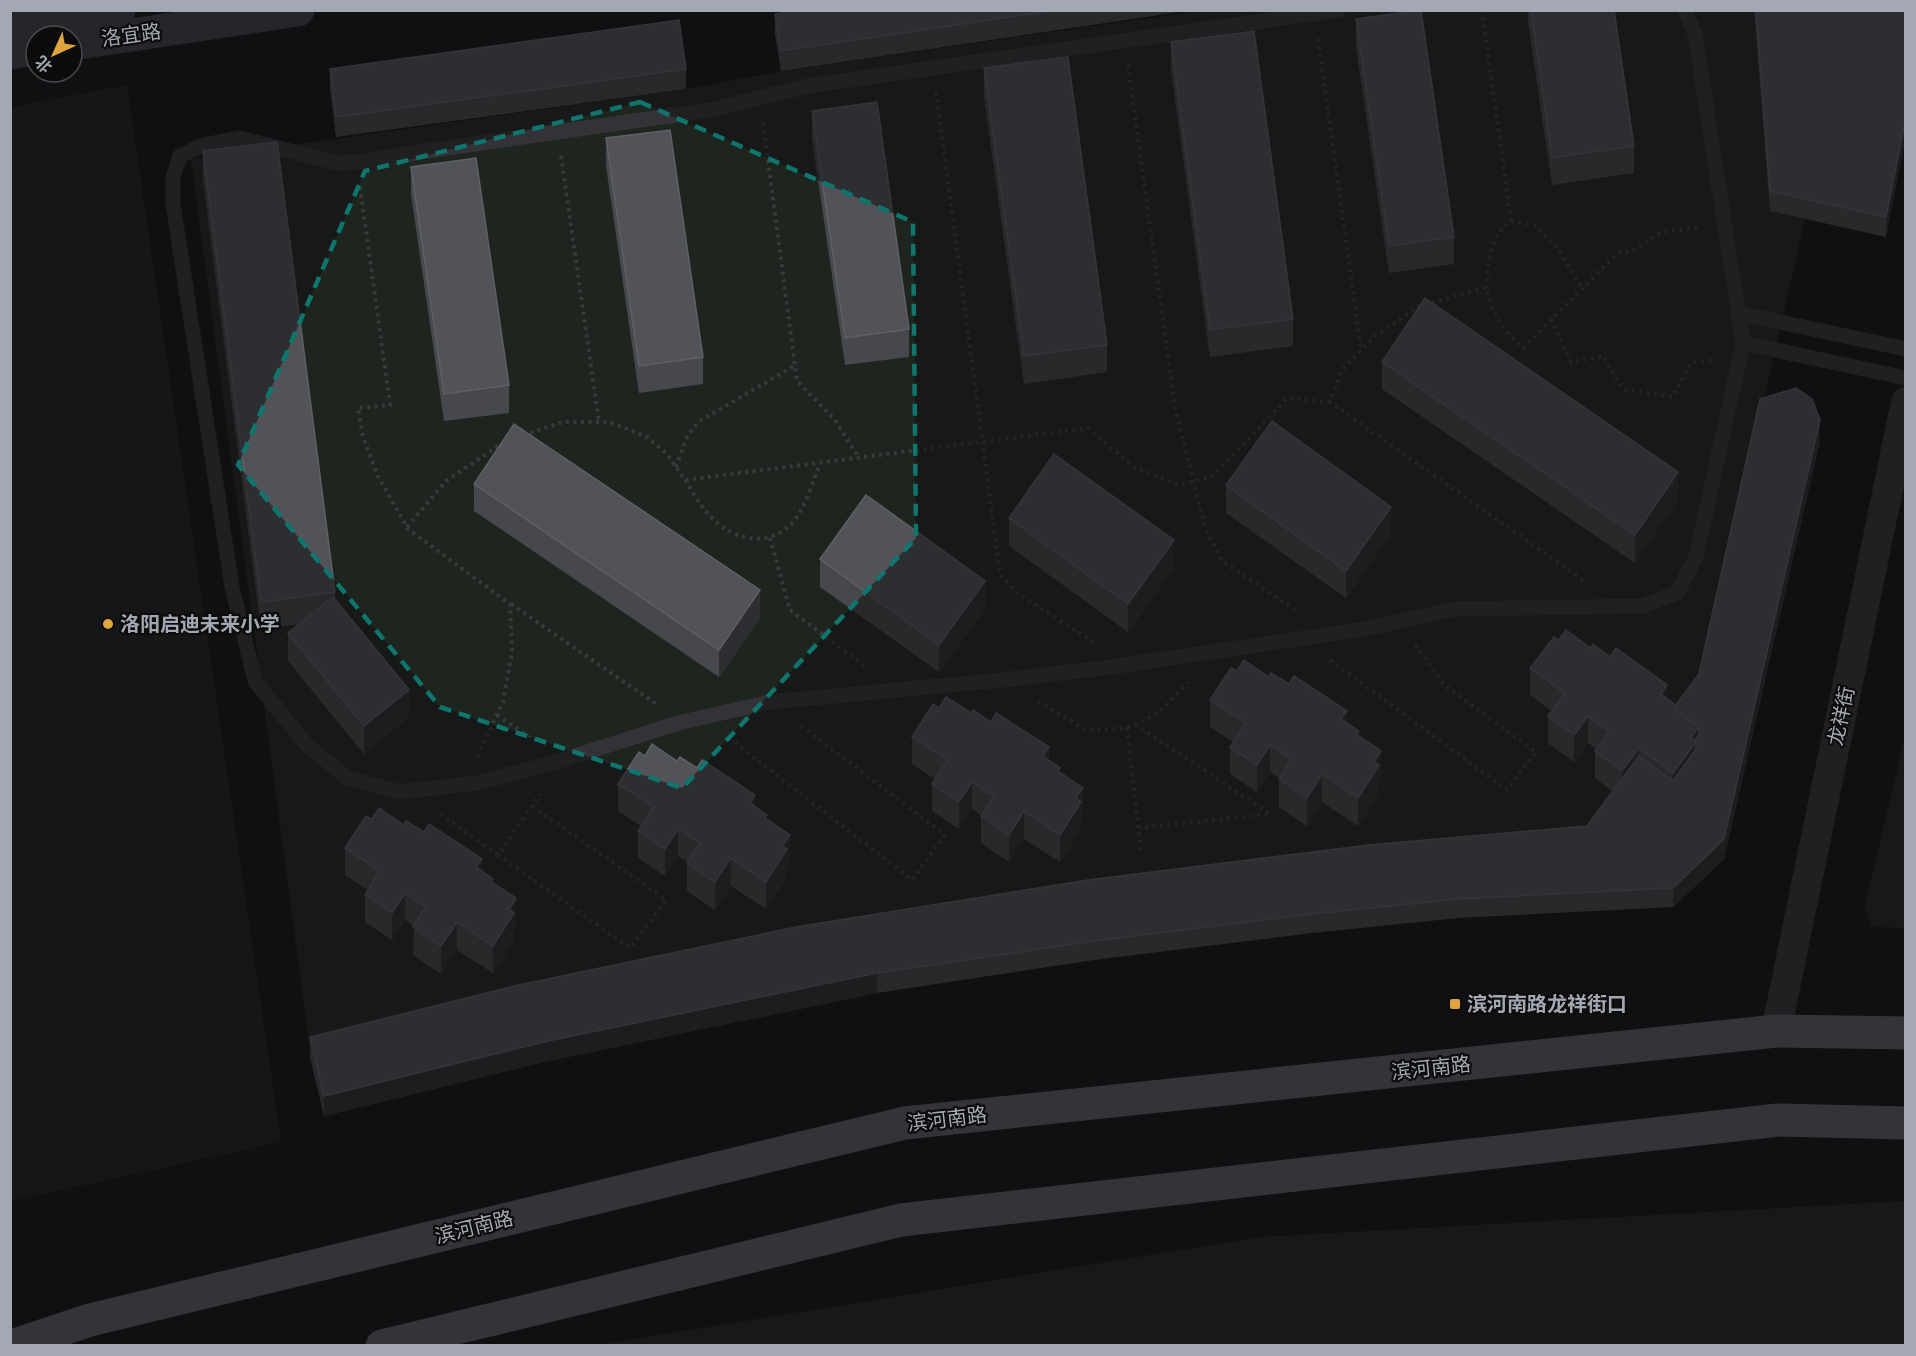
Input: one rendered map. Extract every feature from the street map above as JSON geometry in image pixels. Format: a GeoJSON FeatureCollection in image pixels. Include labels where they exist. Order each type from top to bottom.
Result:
{"type":"FeatureCollection","features":[{"type":"Feature","properties":{"kind":"highway","name":"滨河南路"},"geometry":{"type":"LineString","coordinates":[[12,1346],[90,1320],[905,1123],[1776,1031],[1905,1033]]}},
{"type":"Feature","properties":{"kind":"highway"},"geometry":{"type":"LineString","coordinates":[[382,1346],[901,1220],[1778,1120],[1905,1123]]}},
{"type":"Feature","properties":{"kind":"street","name":"洛宜路"},"geometry":{"type":"LineString","coordinates":[[10,27],[119,10]]}},
{"type":"Feature","properties":{"kind":"street","name":"洛宜路"},"geometry":{"type":"LineString","coordinates":[[84,42],[298,10]]}},
{"type":"Feature","properties":{"kind":"street","name":"龙祥街"},"geometry":{"type":"LineString","coordinates":[[1776,1031],[1905,402]]}},
{"type":"Feature","properties":{"kind":"lane"},"geometry":{"type":"LineString","coordinates":[[1339,10],[808,86],[710,110],[356,162],[337,163],[239,138],[203,145],[180,156],[173,177],[173,204],[232,587],[255,681],[305,743],[347,778],[400,792],[477,783],[563,760],[682,722],[770,702],[1017,678],[1129,664],[1331,634],[1455,609],[1642,606],[1677,593],[1696,557],[1743,343],[1695,34],[1685,10]]}},
{"type":"Feature","properties":{"kind":"lane"},"geometry":{"type":"LineString","coordinates":[[1738,313],[1905,349]]}},
{"type":"Feature","properties":{"kind":"lane"},"geometry":{"type":"LineString","coordinates":[[1743,343],[1905,378]]}},
{"type":"Feature","properties":{"kind":"path"},"geometry":{"type":"LineString","coordinates":[[1482,10],[1511,221]]}},
{"type":"Feature","properties":{"kind":"path"},"geometry":{"type":"LineString","coordinates":[[1314,14],[1362,350]]}},
{"type":"Feature","properties":{"kind":"path"},"geometry":{"type":"LineString","coordinates":[[1125,41],[1175,408],[1206,530],[1222,561],[1331,634]]}},
{"type":"Feature","properties":{"kind":"path"},"geometry":{"type":"LineString","coordinates":[[933,68],[1000,574],[1017,593],[1129,664]]}},
{"type":"Feature","properties":{"kind":"path"},"geometry":{"type":"LineString","coordinates":[[759,98],[797,381],[835,420],[859,458]]}},
{"type":"Feature","properties":{"kind":"path"},"geometry":{"type":"LineString","coordinates":[[558,132],[600,422]]}},
{"type":"Feature","properties":{"kind":"path"},"geometry":{"type":"LineString","coordinates":[[356,162],[390,405],[358,408],[363,437],[378,476],[407,527],[510,604],[682,722]]}},
{"type":"Feature","properties":{"kind":"path"},"geometry":{"type":"LineString","coordinates":[[1582,288],[1556,246],[1534,225],[1511,221],[1502,228],[1493,241],[1488,260],[1486,288],[1493,312],[1506,333],[1523,348],[1617,253],[1631,252],[1661,232],[1724,225]]}},
{"type":"Feature","properties":{"kind":"path"},"geometry":{"type":"LineString","coordinates":[[1330,402],[1342,370],[1375,336],[1419,306],[1486,288]]}},
{"type":"Feature","properties":{"kind":"path"},"geometry":{"type":"LineString","coordinates":[[1551,319],[1571,362],[1603,356],[1623,389],[1672,397],[1692,362],[1739,359]]}},
{"type":"Feature","properties":{"kind":"path"},"geometry":{"type":"LineString","coordinates":[[676,467],[687,437],[698,422],[794,366]]}},
{"type":"Feature","properties":{"kind":"path"},"geometry":{"type":"LineString","coordinates":[[685,480],[1088,428],[1134,467],[1180,485],[1213,476],[1287,398],[1330,402],[1621,606]]}},
{"type":"Feature","properties":{"kind":"path"},"geometry":{"type":"LineString","coordinates":[[518,437],[563,422],[610,422],[647,437],[667,454],[712,518],[741,538],[770,538],[793,522],[821,463]]}},
{"type":"Feature","properties":{"kind":"path"},"geometry":{"type":"LineString","coordinates":[[407,527],[446,481],[506,441]]}},
{"type":"Feature","properties":{"kind":"path"},"geometry":{"type":"LineString","coordinates":[[770,538],[790,610],[898,690]]}},
{"type":"Feature","properties":{"kind":"path"},"geometry":{"type":"LineString","coordinates":[[463,785],[503,702],[512,652],[510,604]]}},
{"type":"Feature","properties":{"kind":"path"},"geometry":{"type":"LineString","coordinates":[[1301,638],[1507,790],[1536,752],[1444,685],[1398,622]]}},
{"type":"Feature","properties":{"kind":"path"},"geometry":{"type":"LineString","coordinates":[[1017,678],[1040,704],[1086,730],[1127,728],[1160,712],[1187,684],[1205,653]]}},
{"type":"Feature","properties":{"kind":"path"},"geometry":{"type":"LineString","coordinates":[[703,717],[912,880],[945,835],[770,702]]}},
{"type":"Feature","properties":{"kind":"path"},"geometry":{"type":"LineString","coordinates":[[497,715],[563,760],[498,855]]}},
{"type":"Feature","properties":{"kind":"path"},"geometry":{"type":"LineString","coordinates":[[1135,724],[1270,814],[1139,828]]}},
{"type":"Feature","properties":{"kind":"path"},"geometry":{"type":"LineString","coordinates":[[1127,728],[1141,851]]}},
{"type":"Feature","properties":{"kind":"path"},"geometry":{"type":"LineString","coordinates":[[405,791],[630,948],[666,900],[532,806]]}},
{"type":"Feature","properties":{"kind":"highlighted area"},"geometry":{"type":"Polygon","coordinates":[[[640,102],[913,222],[916,538],[682,788],[440,707],[238,465],[365,171],[640,102]]]}},
{"type":"Feature","properties":{"kind":"shaded area"},"geometry":{"type":"Polygon","coordinates":[[[1754,10],[1770,211],[1805,219],[1697,694],[1586,844],[310,1049],[191,159],[682,90],[777,72],[1196,11],[1754,10]]]}},
{"type":"Feature","properties":{"kind":"shaded area","name":"洛阳启迪未来小学"},"geometry":{"type":"Polygon","coordinates":[[[127,85],[281,1142],[11,1201],[11,107],[127,85]]]}},
{"type":"Feature","properties":{"kind":"shaded area"},"geometry":{"type":"Polygon","coordinates":[[[1905,736],[1905,928],[1871,927],[1865,906],[1905,736]]]}},
{"type":"Feature","properties":{"kind":"shaded area"},"geometry":{"type":"Polygon","coordinates":[[[1905,1201],[1905,1345],[599,1345],[1260,1237],[1905,1201]]]}},
{"type":"Feature","properties":{"kind":"building"},"geometry":{"type":"Polygon","coordinates":[[[800,10],[1057,10],[781,51],[775,14],[800,10]]]}},
{"type":"Feature","properties":{"kind":"building"},"geometry":{"type":"Polygon","coordinates":[[[1421,10],[1454,237],[1389,246],[1356,19],[1421,10]]]}},
{"type":"Feature","properties":{"kind":"building"},"geometry":{"type":"Polygon","coordinates":[[[1531,10],[1614,10],[1634,146],[1552,158],[1531,10]]]}},
{"type":"Feature","properties":{"kind":"building"},"geometry":{"type":"Polygon","coordinates":[[[1756,10],[1905,10],[1905,122],[1886,217],[1770,191],[1756,10]]]}},
{"type":"Feature","properties":{"kind":"building"},"geometry":{"type":"Polygon","coordinates":[[[679,20],[686,69],[336,117],[330,69],[679,20]]]}},
{"type":"Feature","properties":{"kind":"building"},"geometry":{"type":"Polygon","coordinates":[[[1254,31],[1293,319],[1210,330],[1171,42],[1254,31]]]}},
{"type":"Feature","properties":{"kind":"building"},"geometry":{"type":"Polygon","coordinates":[[[1068,57],[1107,345],[1024,356],[984,68],[1068,57]]]}},
{"type":"Feature","properties":{"kind":"building"},"geometry":{"type":"Polygon","coordinates":[[[877,102],[909,329],[845,338],[812,111],[877,102]]]}},
{"type":"Feature","properties":{"kind":"building"},"geometry":{"type":"Polygon","coordinates":[[[670,130],[703,357],[639,366],[606,138],[670,130]]]}},
{"type":"Feature","properties":{"kind":"building"},"geometry":{"type":"Polygon","coordinates":[[[277,142],[335,592],[261,602],[203,151],[277,142]]]}},
{"type":"Feature","properties":{"kind":"building"},"geometry":{"type":"Polygon","coordinates":[[[476,158],[509,385],[444,394],[411,167],[476,158]]]}},
{"type":"Feature","properties":{"kind":"building"},"geometry":{"type":"Polygon","coordinates":[[[1425,298],[1678,472],[1635,535],[1382,362],[1425,298]]]}},
{"type":"Feature","properties":{"kind":"building"},"geometry":{"type":"Polygon","coordinates":[[[1796,388],[1812,399],[1820,420],[1724,839],[1673,888],[1458,899],[1312,914],[1094,941],[877,973],[548,1041],[324,1096],[310,1037],[514,986],[796,927],[1088,880],[1369,845],[1587,826],[1639,756],[1673,781],[1696,749],[1694,741],[1699,735],[1699,727],[1677,711],[1676,705],[1699,674],[1760,399],[1796,388]]]}},
{"type":"Feature","properties":{"kind":"building"},"geometry":{"type":"Polygon","coordinates":[[[1272,421],[1391,507],[1346,571],[1226,485],[1272,421]]]}},
{"type":"Feature","properties":{"kind":"building"},"geometry":{"type":"Polygon","coordinates":[[[514,424],[760,590],[719,650],[474,484],[514,424]]]}},
{"type":"Feature","properties":{"kind":"building"},"geometry":{"type":"Polygon","coordinates":[[[1054,454],[1174,540],[1128,604],[1009,518],[1054,454]]]}},
{"type":"Feature","properties":{"kind":"building"},"geometry":{"type":"Polygon","coordinates":[[[866,495],[985,581],[939,645],[820,559],[866,495]]]}},
{"type":"Feature","properties":{"kind":"building"},"geometry":{"type":"Polygon","coordinates":[[[333,597],[409,690],[364,726],[288,633],[333,597]]]}},
{"type":"Feature","properties":{"kind":"building"},"geometry":{"type":"Polygon","coordinates":[[[1566,630],[1591,648],[1593,644],[1610,657],[1616,648],[1667,685],[1661,694],[1677,706],[1675,710],[1699,727],[1691,738],[1696,742],[1673,773],[1639,748],[1622,771],[1595,751],[1609,732],[1588,716],[1574,735],[1548,716],[1565,693],[1530,668],[1554,637],[1559,640],[1566,630]]]}},
{"type":"Feature","properties":{"kind":"building"},"geometry":{"type":"Polygon","coordinates":[[[1244,660],[1269,677],[1271,673],[1289,684],[1294,676],[1347,711],[1341,719],[1359,731],[1356,734],[1381,751],[1374,762],[1379,765],[1358,798],[1322,774],[1307,798],[1279,779],[1292,759],[1270,745],[1257,765],[1230,747],[1246,723],[1210,700],[1231,668],[1237,671],[1244,660]]]}},
{"type":"Feature","properties":{"kind":"building"},"geometry":{"type":"Polygon","coordinates":[[[946,697],[971,713],[973,710],[991,722],[996,713],[1049,747],[1043,756],[1060,768],[1058,771],[1083,788],[1076,798],[1081,802],[1060,835],[1024,811],[1009,835],[981,816],[994,796],[972,782],[959,802],[932,784],[948,760],[912,737],[933,704],[939,708],[946,697]]]}},
{"type":"Feature","properties":{"kind":"building"},"geometry":{"type":"Polygon","coordinates":[[[652,744],[677,761],[680,757],[697,768],[702,760],[755,795],[750,803],[767,815],[765,818],[790,835],[782,846],[787,849],[766,882],[731,858],[715,882],[687,863],[700,843],[678,829],[665,849],[638,831],[654,807],[618,784],[639,752],[645,756],[652,744]]]}},
{"type":"Feature","properties":{"kind":"building"},"geometry":{"type":"Polygon","coordinates":[[[379,808],[404,825],[406,821],[424,832],[429,824],[482,859],[476,867],[493,879],[491,882],[516,898],[509,910],[514,913],[493,946],[457,922],[441,946],[413,927],[426,907],[405,893],[392,913],[365,895],[380,871],[345,848],[366,816],[372,819],[379,808]]]}},
{"type":"Feature","properties":{"kind":"place","name":"洛阳启迪未来小学"},"geometry":{"type":"Point","coordinates":[108,624]}},
{"type":"Feature","properties":{"kind":"place","name":"滨河南路龙祥街口"},"geometry":{"type":"Point","coordinates":[1455,1004]}}]}
